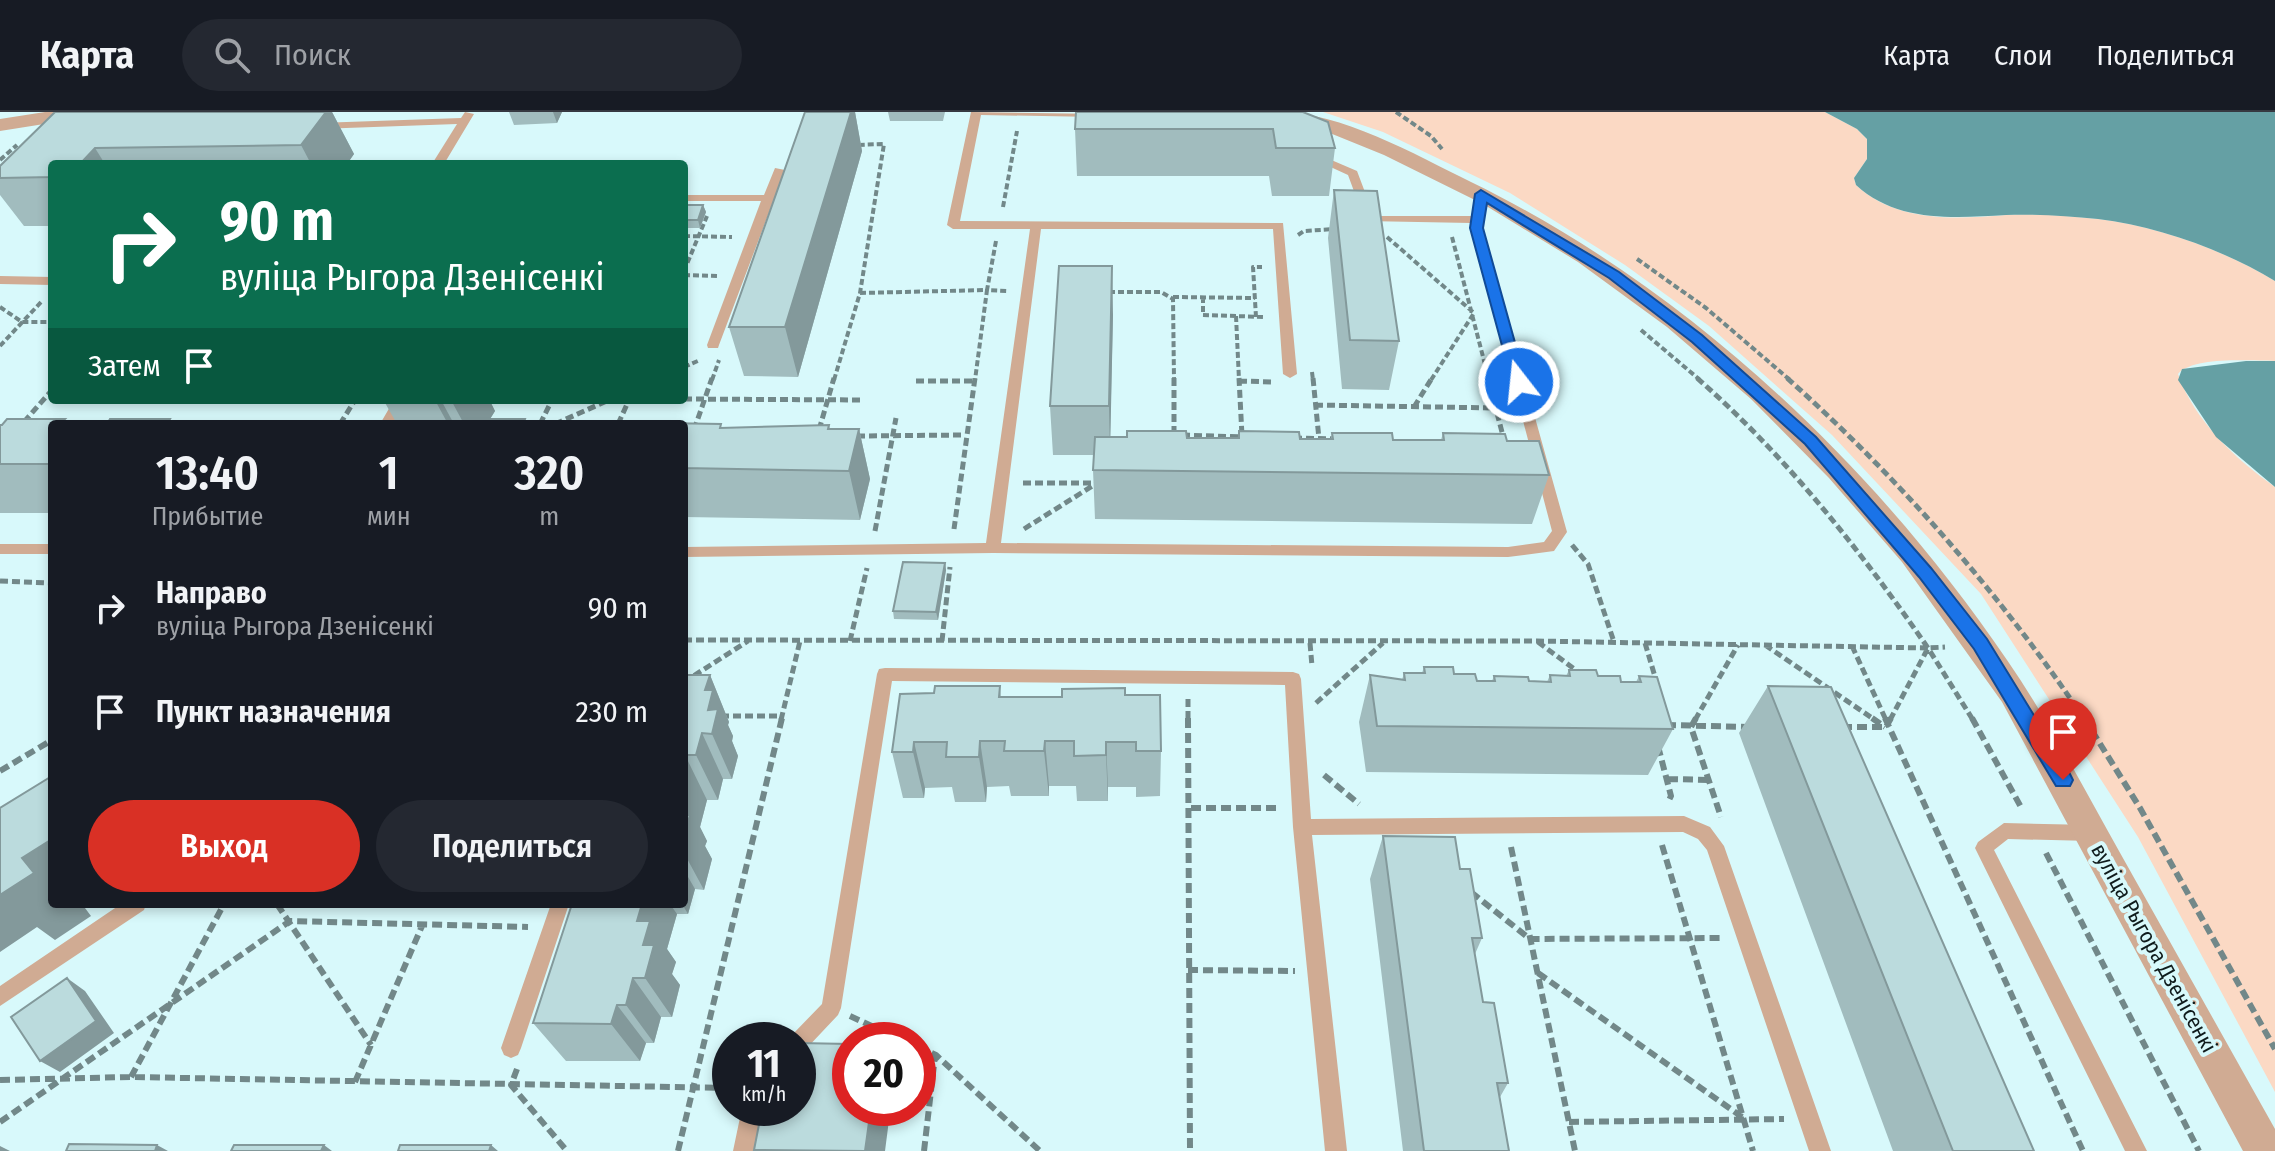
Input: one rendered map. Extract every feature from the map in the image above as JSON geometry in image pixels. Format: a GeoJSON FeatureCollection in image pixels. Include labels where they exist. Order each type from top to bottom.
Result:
{"type":"FeatureCollection","features":[{"type":"Feature","properties":{"kind":"street","name":"вуліца Рыгора Дзенісенкі"},"geometry":{"type":"LineString","coordinates":[[1288,112],[1409,158],[1478,214],[1614,275],[1697,338],[1810,441],[1925,572],[1980,644],[2048,754],[2265,1151]]}},
{"type":"Feature","properties":{"kind":"street"},"geometry":{"type":"LineString","coordinates":[[0,125],[73,114]]}},
{"type":"Feature","properties":{"kind":"lane"},"geometry":{"type":"LineString","coordinates":[[1114,114],[976,112],[953,225],[1279,225],[1290,374]]}},
{"type":"Feature","properties":{"kind":"lane"},"geometry":{"type":"LineString","coordinates":[[43,134],[73,114]]}},
{"type":"Feature","properties":{"kind":"lane"},"geometry":{"type":"LineString","coordinates":[[306,127],[467,116]]}},
{"type":"Feature","properties":{"kind":"lane"},"geometry":{"type":"LineString","coordinates":[[440,160],[467,116]]}},
{"type":"Feature","properties":{"kind":"lane"},"geometry":{"type":"LineString","coordinates":[[688,552],[951,551],[993,548],[1508,552],[1549,547],[1560,532],[1478,214],[1369,219],[1353,173],[1296,148]]}},
{"type":"Feature","properties":{"kind":"lane"},"geometry":{"type":"LineString","coordinates":[[713,345],[779,170]]}},
{"type":"Feature","properties":{"kind":"lane"},"geometry":{"type":"LineString","coordinates":[[688,198],[768,198]]}},
{"type":"Feature","properties":{"kind":"lane"},"geometry":{"type":"LineString","coordinates":[[993,548],[1036,225]]}},
{"type":"Feature","properties":{"kind":"lane"},"geometry":{"type":"LineString","coordinates":[[0,280],[48,281]]}},
{"type":"Feature","properties":{"kind":"lane"},"geometry":{"type":"LineString","coordinates":[[0,549],[48,549]]}},
{"type":"Feature","properties":{"kind":"lane"},"geometry":{"type":"LineString","coordinates":[[816,1024],[831,1008],[885,674],[1293,679],[1302,827],[1336,1151]]}},
{"type":"Feature","properties":{"kind":"lane"},"geometry":{"type":"LineString","coordinates":[[1302,827],[1684,824],[1704,833],[1715,846],[1749,939],[1820,1151]]}},
{"type":"Feature","properties":{"kind":"lane"},"geometry":{"type":"LineString","coordinates":[[2091,833],[2004,831],[1984,848],[2136,1151]]}},
{"type":"Feature","properties":{"kind":"lane"},"geometry":{"type":"LineString","coordinates":[[0,997],[131,908]]}},
{"type":"Feature","properties":{"kind":"lane"},"geometry":{"type":"LineString","coordinates":[[511,1048],[559,908]]}},
{"type":"Feature","properties":{"kind":"lane"},"geometry":{"type":"LineString","coordinates":[[744,1151],[749,1126]]}},
{"type":"Feature","properties":{"kind":"path"},"geometry":{"type":"LineString","coordinates":[[942,641],[964,435],[1020,113]]}},
{"type":"Feature","properties":{"kind":"path"},"geometry":{"type":"LineString","coordinates":[[0,160],[27,136]]}},
{"type":"Feature","properties":{"kind":"path"},"geometry":{"type":"LineString","coordinates":[[818,436],[860,293],[884,144]]}},
{"type":"Feature","properties":{"kind":"path"},"geometry":{"type":"LineString","coordinates":[[688,263],[715,198]]}},
{"type":"Feature","properties":{"kind":"path"},"geometry":{"type":"LineString","coordinates":[[1478,214],[1449,228],[1474,313],[1504,443],[1489,443]]}},
{"type":"Feature","properties":{"kind":"path"},"geometry":{"type":"LineString","coordinates":[[1377,228],[1474,313]]}},
{"type":"Feature","properties":{"kind":"path"},"geometry":{"type":"LineString","coordinates":[[1297,236],[1304,231],[1346,229]]}},
{"type":"Feature","properties":{"kind":"path"},"geometry":{"type":"LineString","coordinates":[[688,236],[753,237]]}},
{"type":"Feature","properties":{"kind":"path"},"geometry":{"type":"LineString","coordinates":[[688,273],[738,277]]}},
{"type":"Feature","properties":{"kind":"path"},"geometry":{"type":"LineString","coordinates":[[860,293],[1029,292]]}},
{"type":"Feature","properties":{"kind":"path"},"geometry":{"type":"LineString","coordinates":[[1101,292],[1255,298]]}},
{"type":"Feature","properties":{"kind":"path"},"geometry":{"type":"LineString","coordinates":[[0,346],[48,293]]}},
{"type":"Feature","properties":{"kind":"path"},"geometry":{"type":"LineString","coordinates":[[1172,297],[1174,435]]}},
{"type":"Feature","properties":{"kind":"path"},"geometry":{"type":"LineString","coordinates":[[1203,297],[1203,315],[1286,318]]}},
{"type":"Feature","properties":{"kind":"path"},"geometry":{"type":"LineString","coordinates":[[0,307],[22,322],[48,322]]}},
{"type":"Feature","properties":{"kind":"path"},"geometry":{"type":"LineString","coordinates":[[1414,407],[1474,313]]}},
{"type":"Feature","properties":{"kind":"path"},"geometry":{"type":"LineString","coordinates":[[1236,316],[1242,437]]}},
{"type":"Feature","properties":{"kind":"path"},"geometry":{"type":"LineString","coordinates":[[1636,326],[1734,411],[1819,502],[1879,577],[1928,648],[1982,734],[2199,1151]]}},
{"type":"Feature","properties":{"kind":"path"},"geometry":{"type":"LineString","coordinates":[[1311,370],[1319,439]]}},
{"type":"Feature","properties":{"kind":"path"},"geometry":{"type":"LineString","coordinates":[[916,381],[973,381]]}},
{"type":"Feature","properties":{"kind":"path"},"geometry":{"type":"LineString","coordinates":[[15,432],[48,395]]}},
{"type":"Feature","properties":{"kind":"path"},"geometry":{"type":"LineString","coordinates":[[688,399],[863,400]]}},
{"type":"Feature","properties":{"kind":"path"},"geometry":{"type":"LineString","coordinates":[[564,420],[600,404]]}},
{"type":"Feature","properties":{"kind":"path"},"geometry":{"type":"LineString","coordinates":[[1315,405],[1496,408]]}},
{"type":"Feature","properties":{"kind":"path"},"geometry":{"type":"LineString","coordinates":[[688,434],[708,435]]}},
{"type":"Feature","properties":{"kind":"path"},"geometry":{"type":"LineString","coordinates":[[848,436],[964,435]]}},
{"type":"Feature","properties":{"kind":"path"},"geometry":{"type":"LineString","coordinates":[[1161,443],[1174,435],[1257,437]]}},
{"type":"Feature","properties":{"kind":"path"},"geometry":{"type":"LineString","coordinates":[[1288,438],[1350,439]]}},
{"type":"Feature","properties":{"kind":"path"},"geometry":{"type":"LineString","coordinates":[[993,548],[1110,475]]}},
{"type":"Feature","properties":{"kind":"path"},"geometry":{"type":"LineString","coordinates":[[1019,483],[1098,483]]}},
{"type":"Feature","properties":{"kind":"path"},"geometry":{"type":"LineString","coordinates":[[1560,532],[1588,564],[1614,642]]}},
{"type":"Feature","properties":{"kind":"path"},"geometry":{"type":"LineString","coordinates":[[0,581],[48,583]]}},
{"type":"Feature","properties":{"kind":"path"},"geometry":{"type":"LineString","coordinates":[[2027,638],[2092,730],[2275,1049]]}},
{"type":"Feature","properties":{"kind":"path"},"geometry":{"type":"LineString","coordinates":[[688,640],[1537,641],[1950,646]]}},
{"type":"Feature","properties":{"kind":"path"},"geometry":{"type":"LineString","coordinates":[[688,679],[748,640]]}},
{"type":"Feature","properties":{"kind":"path"},"geometry":{"type":"LineString","coordinates":[[678,1151],[800,641]]}},
{"type":"Feature","properties":{"kind":"path"},"geometry":{"type":"LineString","coordinates":[[1537,641],[1588,679]]}},
{"type":"Feature","properties":{"kind":"path"},"geometry":{"type":"LineString","coordinates":[[1187,642],[1191,808],[1188,970],[1190,1151]]}},
{"type":"Feature","properties":{"kind":"path"},"geometry":{"type":"LineString","coordinates":[[1315,704],[1383,643]]}},
{"type":"Feature","properties":{"kind":"path"},"geometry":{"type":"LineString","coordinates":[[1645,643],[1657,684]]}},
{"type":"Feature","properties":{"kind":"path"},"geometry":{"type":"LineString","coordinates":[[1765,645],[1886,727]]}},
{"type":"Feature","properties":{"kind":"path"},"geometry":{"type":"LineString","coordinates":[[1852,646],[1886,727],[2083,1151]]}},
{"type":"Feature","properties":{"kind":"path"},"geometry":{"type":"LineString","coordinates":[[1886,727],[1928,648]]}},
{"type":"Feature","properties":{"kind":"path"},"geometry":{"type":"LineString","coordinates":[[1664,711],[1668,725]]}},
{"type":"Feature","properties":{"kind":"path"},"geometry":{"type":"LineString","coordinates":[[711,716],[780,716]]}},
{"type":"Feature","properties":{"kind":"path"},"geometry":{"type":"LineString","coordinates":[[1653,726],[1751,727]]}},
{"type":"Feature","properties":{"kind":"path"},"geometry":{"type":"LineString","coordinates":[[1826,727],[1886,727]]}},
{"type":"Feature","properties":{"kind":"path"},"geometry":{"type":"LineString","coordinates":[[0,771],[48,742]]}},
{"type":"Feature","properties":{"kind":"path"},"geometry":{"type":"LineString","coordinates":[[1668,779],[1709,780]]}},
{"type":"Feature","properties":{"kind":"path"},"geometry":{"type":"LineString","coordinates":[[1506,823],[1575,1151]]}},
{"type":"Feature","properties":{"kind":"path"},"geometry":{"type":"LineString","coordinates":[[1656,825],[1753,1151]]}},
{"type":"Feature","properties":{"kind":"path"},"geometry":{"type":"LineString","coordinates":[[1497,846],[1511,846]]}},
{"type":"Feature","properties":{"kind":"path"},"geometry":{"type":"LineString","coordinates":[[1459,882],[1530,939],[1749,939]]}},
{"type":"Feature","properties":{"kind":"path"},"geometry":{"type":"LineString","coordinates":[[131,1077],[222,908]]}},
{"type":"Feature","properties":{"kind":"path"},"geometry":{"type":"LineString","coordinates":[[280,908],[371,1045]]}},
{"type":"Feature","properties":{"kind":"path"},"geometry":{"type":"LineString","coordinates":[[0,1122],[290,921],[552,928]]}},
{"type":"Feature","properties":{"kind":"path"},"geometry":{"type":"LineString","coordinates":[[355,1082],[422,926]]}},
{"type":"Feature","properties":{"kind":"path"},"geometry":{"type":"LineString","coordinates":[[1188,970],[1317,972]]}},
{"type":"Feature","properties":{"kind":"path"},"geometry":{"type":"LineString","coordinates":[[1537,973],[1743,1117]]}},
{"type":"Feature","properties":{"kind":"path"},"geometry":{"type":"LineString","coordinates":[[831,1008],[862,1022]]}},
{"type":"Feature","properties":{"kind":"path"},"geometry":{"type":"LineString","coordinates":[[936,1055],[1040,1151]]}},
{"type":"Feature","properties":{"kind":"path"},"geometry":{"type":"LineString","coordinates":[[0,1080],[131,1077],[712,1088]]}},
{"type":"Feature","properties":{"kind":"path"},"geometry":{"type":"LineString","coordinates":[[1569,1122],[1743,1117],[1809,1120]]}},
{"type":"Feature","properties":{"kind":"path"},"geometry":{"type":"LineString","coordinates":[[924,1151],[927,1126]]}},
{"type":"Feature","properties":{"kind":"shaded area"},"geometry":{"type":"Polygon","coordinates":[[[1323,112],[1825,112],[1857,129],[1867,139],[1867,159],[1854,178],[1856,185],[1890,206],[1927,216],[2017,214],[2120,222],[2190,241],[2234,259],[2275,281],[2275,361],[2209,362],[2186,368],[2178,374],[2205,423],[2245,464],[2275,487],[2275,1092],[2138,837],[1981,594],[1832,435],[1709,326],[1625,265],[1510,193],[1383,132],[1323,112]]]}},
{"type":"Feature","properties":{"kind":"water"},"geometry":{"type":"Polygon","coordinates":[[[1825,112],[2275,112],[2275,281],[2234,259],[2190,241],[2120,222],[2041,215],[1947,217],[1908,212],[1890,206],[1856,185],[1854,178],[1867,159],[1867,139],[1857,129],[1825,112]]]}},
{"type":"Feature","properties":{"kind":"water"},"geometry":{"type":"Polygon","coordinates":[[[2246,361],[2275,361],[2275,487],[2216,437],[2178,380],[2182,369],[2246,361]]]}},
{"type":"Feature","properties":{"kind":"building"},"geometry":{"type":"Polygon","coordinates":[[[55,112],[326,112],[301,145],[95,148],[84,160],[48,160],[48,177],[0,178],[0,166],[55,112]]]}},
{"type":"Feature","properties":{"kind":"building"},"geometry":{"type":"Polygon","coordinates":[[[805,112],[851,112],[785,327],[729,327],[805,112]]]}},
{"type":"Feature","properties":{"kind":"building"},"geometry":{"type":"Polygon","coordinates":[[[1076,112],[1303,112],[1328,122],[1335,148],[1276,148],[1273,129],[1075,129],[1076,112]]]}},
{"type":"Feature","properties":{"kind":"building"},"geometry":{"type":"Polygon","coordinates":[[[1334,190],[1377,191],[1399,341],[1350,340],[1334,190]]]}},
{"type":"Feature","properties":{"kind":"building"},"geometry":{"type":"Polygon","coordinates":[[[688,205],[703,205],[698,220],[688,220],[688,205]]]}},
{"type":"Feature","properties":{"kind":"building"},"geometry":{"type":"Polygon","coordinates":[[[1059,266],[1112,266],[1109,406],[1050,406],[1059,266]]]}},
{"type":"Feature","properties":{"kind":"building"},"geometry":{"type":"Polygon","coordinates":[[[7,419],[65,419],[48,420],[48,464],[0,464],[2,425],[7,419]]]}},
{"type":"Feature","properties":{"kind":"building"},"geometry":{"type":"Polygon","coordinates":[[[110,419],[170,419],[169,420],[110,419]]]}},
{"type":"Feature","properties":{"kind":"building"},"geometry":{"type":"Polygon","coordinates":[[[468,419],[525,420],[467,420],[468,419]]]}},
{"type":"Feature","properties":{"kind":"building"},"geometry":{"type":"Polygon","coordinates":[[[688,423],[721,424],[720,428],[829,425],[828,429],[859,429],[849,471],[688,468],[688,423]]]}},
{"type":"Feature","properties":{"kind":"building"},"geometry":{"type":"Polygon","coordinates":[[[1127,431],[1186,431],[1187,438],[1239,438],[1239,431],[1299,432],[1300,439],[1333,439],[1332,433],[1392,433],[1393,440],[1444,440],[1443,433],[1505,434],[1507,441],[1539,441],[1549,475],[1093,470],[1095,437],[1127,437],[1127,431]]]}},
{"type":"Feature","properties":{"kind":"building"},"geometry":{"type":"Polygon","coordinates":[[[903,562],[945,563],[936,612],[893,611],[903,562]]]}},
{"type":"Feature","properties":{"kind":"building"},"geometry":{"type":"Polygon","coordinates":[[[1424,667],[1453,667],[1454,674],[1475,674],[1477,681],[1495,681],[1494,676],[1528,677],[1529,681],[1551,682],[1550,675],[1570,676],[1569,670],[1596,670],[1598,676],[1620,676],[1621,682],[1641,682],[1639,676],[1657,677],[1673,729],[1377,726],[1370,675],[1405,680],[1404,673],[1425,673],[1424,667]]]}},
{"type":"Feature","properties":{"kind":"building"},"geometry":{"type":"Polygon","coordinates":[[[688,675],[710,675],[705,690],[713,690],[708,710],[718,709],[712,734],[702,733],[696,755],[688,755],[688,675]]]}},
{"type":"Feature","properties":{"kind":"building"},"geometry":{"type":"Polygon","coordinates":[[[935,686],[1000,686],[999,697],[1062,697],[1062,689],[1125,688],[1125,695],[1160,695],[1161,751],[1136,751],[1136,742],[1106,742],[1106,755],[1074,756],[1074,741],[1045,741],[1044,751],[1004,751],[1005,741],[980,741],[979,757],[946,757],[947,742],[914,742],[913,752],[892,752],[900,694],[934,693],[935,686]]]}},
{"type":"Feature","properties":{"kind":"building"},"geometry":{"type":"Polygon","coordinates":[[[1768,686],[1831,687],[2034,1151],[1953,1151],[1768,686]]]}},
{"type":"Feature","properties":{"kind":"building"},"geometry":{"type":"Polygon","coordinates":[[[48,778],[48,842],[22,858],[34,873],[0,895],[0,808],[48,778]]]}},
{"type":"Feature","properties":{"kind":"building"},"geometry":{"type":"Polygon","coordinates":[[[1383,836],[1455,837],[1460,869],[1470,869],[1482,938],[1472,938],[1483,1002],[1494,1003],[1508,1083],[1497,1083],[1509,1151],[1424,1151],[1383,836]]]}},
{"type":"Feature","properties":{"kind":"building"},"geometry":{"type":"Polygon","coordinates":[[[571,908],[641,908],[637,921],[650,921],[643,945],[654,945],[645,978],[633,978],[626,1005],[617,1005],[611,1024],[533,1023],[571,908]]]}},
{"type":"Feature","properties":{"kind":"building"},"geometry":{"type":"Polygon","coordinates":[[[67,978],[96,1021],[40,1061],[11,1017],[67,978]]]}},
{"type":"Feature","properties":{"kind":"building"},"geometry":{"type":"Polygon","coordinates":[[[816,1043],[832,1044],[832,1126],[868,1126],[865,1151],[754,1150],[759,1126],[816,1126],[816,1043]]]}},
{"type":"Feature","properties":{"kind":"building"},"geometry":{"type":"Polygon","coordinates":[[[69,1144],[157,1145],[155,1151],[66,1151],[69,1144]]]}},
{"type":"Feature","properties":{"kind":"building"},"geometry":{"type":"Polygon","coordinates":[[[234,1145],[324,1145],[321,1151],[231,1151],[234,1145]]]}},
{"type":"Feature","properties":{"kind":"building"},"geometry":{"type":"Polygon","coordinates":[[[400,1145],[491,1145],[489,1151],[398,1151],[400,1145]]]}},
{"type":"Feature","properties":{"kind":"route"},"geometry":{"type":"LineString","coordinates":[[1519,382],[1476,228],[1481,194],[1614,275],[1697,338],[1810,441],[1925,572],[1980,644],[2063,780]]}}]}
